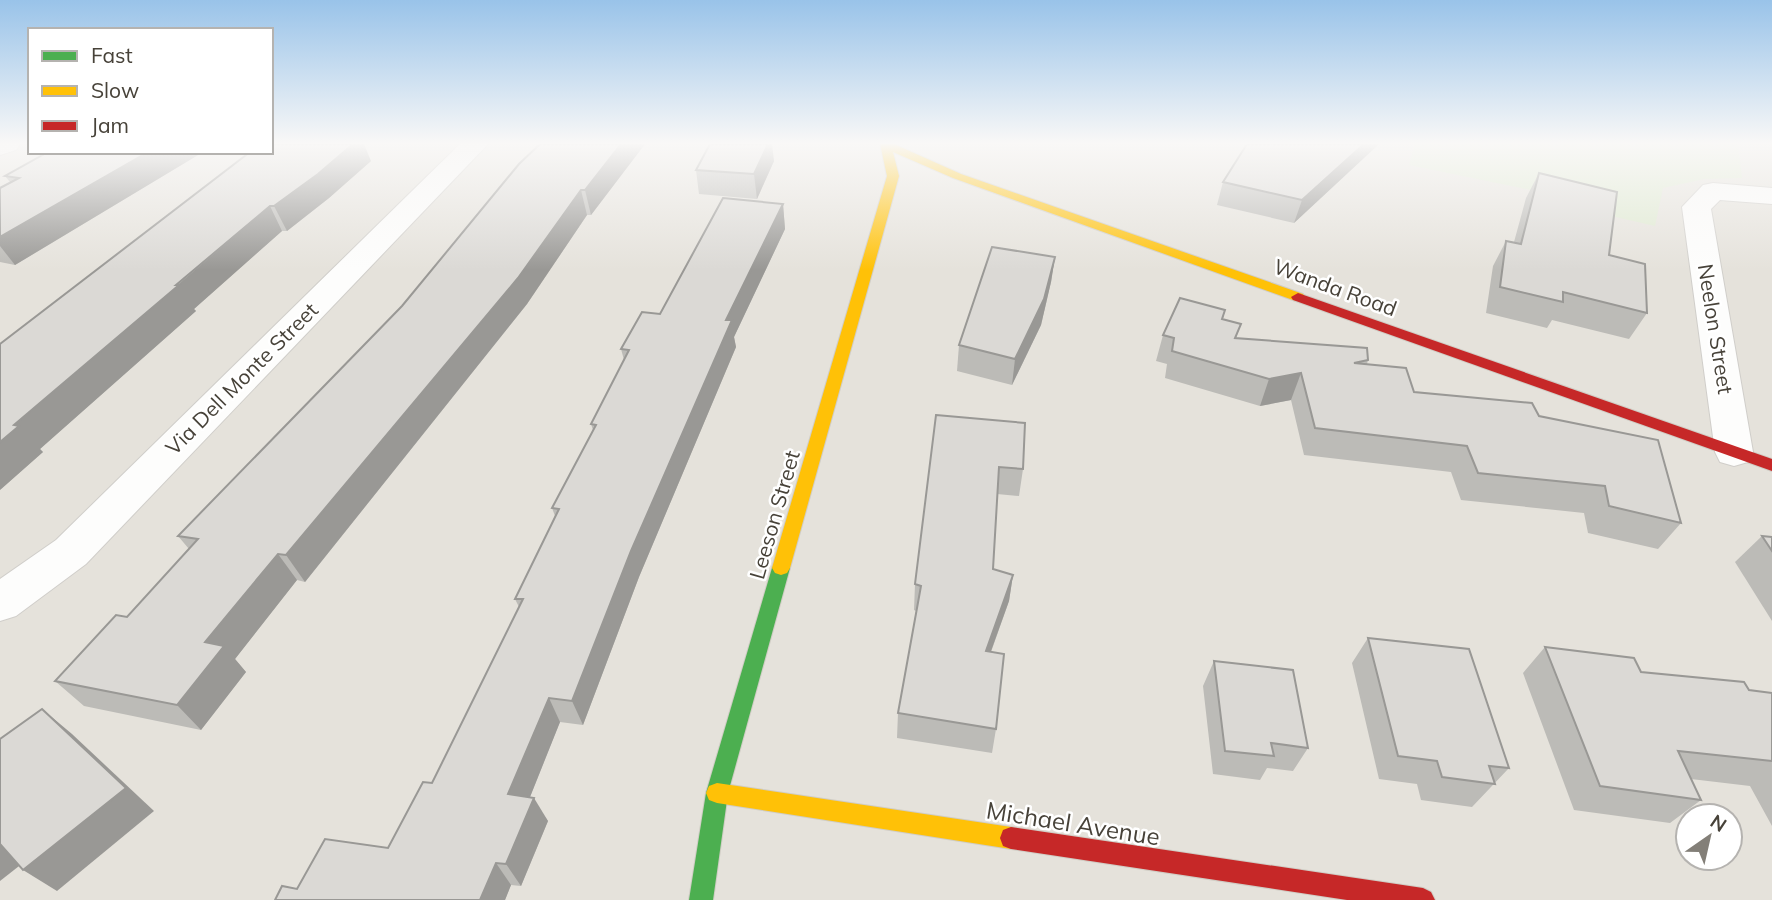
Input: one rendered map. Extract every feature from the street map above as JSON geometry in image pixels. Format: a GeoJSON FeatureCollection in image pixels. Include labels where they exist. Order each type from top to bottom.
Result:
{"type":"FeatureCollection","features":[{"type":"Feature","properties":{"kind":"street","name":"Via Dell Monte Street"},"geometry":{"type":"LineString","coordinates":[[0,603],[71,552],[433,186]]}},
{"type":"Feature","properties":{"kind":"street","name":"Leeson Street"},"geometry":{"type":"LineString","coordinates":[[701,900],[717,793],[890,186]]}},
{"type":"Feature","properties":{"kind":"street","name":"Wanda Road"},"geometry":{"type":"LineString","coordinates":[[985,186],[1772,465]]}},
{"type":"Feature","properties":{"kind":"street","name":"Neelon Street"},"geometry":{"type":"LineString","coordinates":[[1734,452],[1696,207],[1713,191],[1772,195]]}},
{"type":"Feature","properties":{"kind":"street","name":"Michael Avenue"},"geometry":{"type":"LineString","coordinates":[[717,793],[1423,900]]}},
{"type":"Feature","properties":{"kind":"shaded area"},"geometry":{"type":"Polygon","coordinates":[[[0,186],[1772,186],[1772,900],[0,900],[0,186]]]}},
{"type":"Feature","properties":{"kind":"green space"},"geometry":{"type":"Polygon","coordinates":[[[1511,186],[1672,186],[1663,188],[1655,226],[1529,197],[1531,190],[1511,186]]]}},
{"type":"Feature","properties":{"kind":"building"},"geometry":{"type":"Polygon","coordinates":[[[4,186],[89,186],[0,237],[0,188],[4,186]]]}},
{"type":"Feature","properties":{"kind":"building"},"geometry":{"type":"Polygon","coordinates":[[[206,186],[302,186],[274,206],[270,206],[176,285],[179,285],[14,425],[19,426],[0,442],[0,344],[206,186]]]}},
{"type":"Feature","properties":{"kind":"building"},"geometry":{"type":"Polygon","coordinates":[[[501,186],[588,186],[581,190],[518,278],[286,555],[278,554],[205,642],[224,646],[177,705],[55,681],[116,615],[127,617],[198,539],[178,536],[402,306],[501,186]]]}},
{"type":"Feature","properties":{"kind":"building"},"geometry":{"type":"Polygon","coordinates":[[[1241,186],[1318,186],[1302,200],[1241,186]]]}},
{"type":"Feature","properties":{"kind":"building"},"geometry":{"type":"Polygon","coordinates":[[[1536,186],[1592,186],[1617,192],[1609,255],[1645,264],[1647,313],[1563,292],[1563,302],[1500,287],[1506,241],[1521,244],[1536,186]]]}},
{"type":"Feature","properties":{"kind":"building"},"geometry":{"type":"Polygon","coordinates":[[[723,198],[783,204],[726,320],[732,320],[631,551],[572,701],[549,698],[508,794],[534,798],[506,864],[496,863],[480,900],[275,900],[282,886],[297,889],[325,839],[388,848],[423,782],[432,783],[523,599],[515,599],[559,509],[552,508],[596,425],[591,424],[629,350],[621,349],[642,312],[660,314],[723,198]]]}},
{"type":"Feature","properties":{"kind":"building"},"geometry":{"type":"Polygon","coordinates":[[[992,247],[1055,257],[1044,299],[1015,359],[959,345],[992,247]]]}},
{"type":"Feature","properties":{"kind":"building"},"geometry":{"type":"Polygon","coordinates":[[[1180,298],[1225,310],[1222,319],[1241,324],[1235,338],[1367,348],[1368,360],[1354,363],[1406,368],[1414,392],[1532,403],[1539,416],[1658,440],[1681,523],[1609,506],[1605,486],[1478,473],[1467,446],[1315,428],[1301,373],[1269,379],[1172,351],[1174,338],[1163,335],[1180,298]]]}},
{"type":"Feature","properties":{"kind":"building"},"geometry":{"type":"Polygon","coordinates":[[[936,415],[1025,423],[1023,469],[999,467],[993,569],[1013,575],[986,651],[1004,654],[996,729],[898,713],[921,586],[915,584],[936,415]]]}},
{"type":"Feature","properties":{"kind":"building"},"geometry":{"type":"Polygon","coordinates":[[[1762,536],[1772,537],[1772,551],[1762,536]]]}},
{"type":"Feature","properties":{"kind":"building"},"geometry":{"type":"Polygon","coordinates":[[[1368,638],[1469,649],[1509,768],[1489,766],[1495,784],[1442,777],[1437,761],[1398,756],[1368,638]]]}},
{"type":"Feature","properties":{"kind":"building"},"geometry":{"type":"Polygon","coordinates":[[[1545,647],[1634,658],[1641,672],[1744,682],[1749,690],[1772,693],[1772,761],[1678,751],[1701,800],[1600,786],[1545,647]]]}},
{"type":"Feature","properties":{"kind":"building"},"geometry":{"type":"Polygon","coordinates":[[[1214,661],[1293,670],[1308,748],[1271,743],[1274,756],[1225,751],[1214,661]]]}},
{"type":"Feature","properties":{"kind":"building"},"geometry":{"type":"Polygon","coordinates":[[[42,709],[126,788],[23,870],[0,844],[0,739],[42,709]]]}},
{"type":"Feature","properties":{"kind":"traffic: fast"},"geometry":{"type":"LineString","coordinates":[[701,900],[717,793],[781,568]]}},
{"type":"Feature","properties":{"kind":"traffic: slow"},"geometry":{"type":"LineString","coordinates":[[781,568],[890,186]]}},
{"type":"Feature","properties":{"kind":"traffic: slow"},"geometry":{"type":"LineString","coordinates":[[985,186],[1298,297]]}},
{"type":"Feature","properties":{"kind":"traffic: slow"},"geometry":{"type":"LineString","coordinates":[[717,793],[1011,838]]}},
{"type":"Feature","properties":{"kind":"traffic: jam"},"geometry":{"type":"LineString","coordinates":[[1298,297],[1772,465]]}},
{"type":"Feature","properties":{"kind":"traffic: jam"},"geometry":{"type":"LineString","coordinates":[[1011,838],[1423,900]]}}]}
